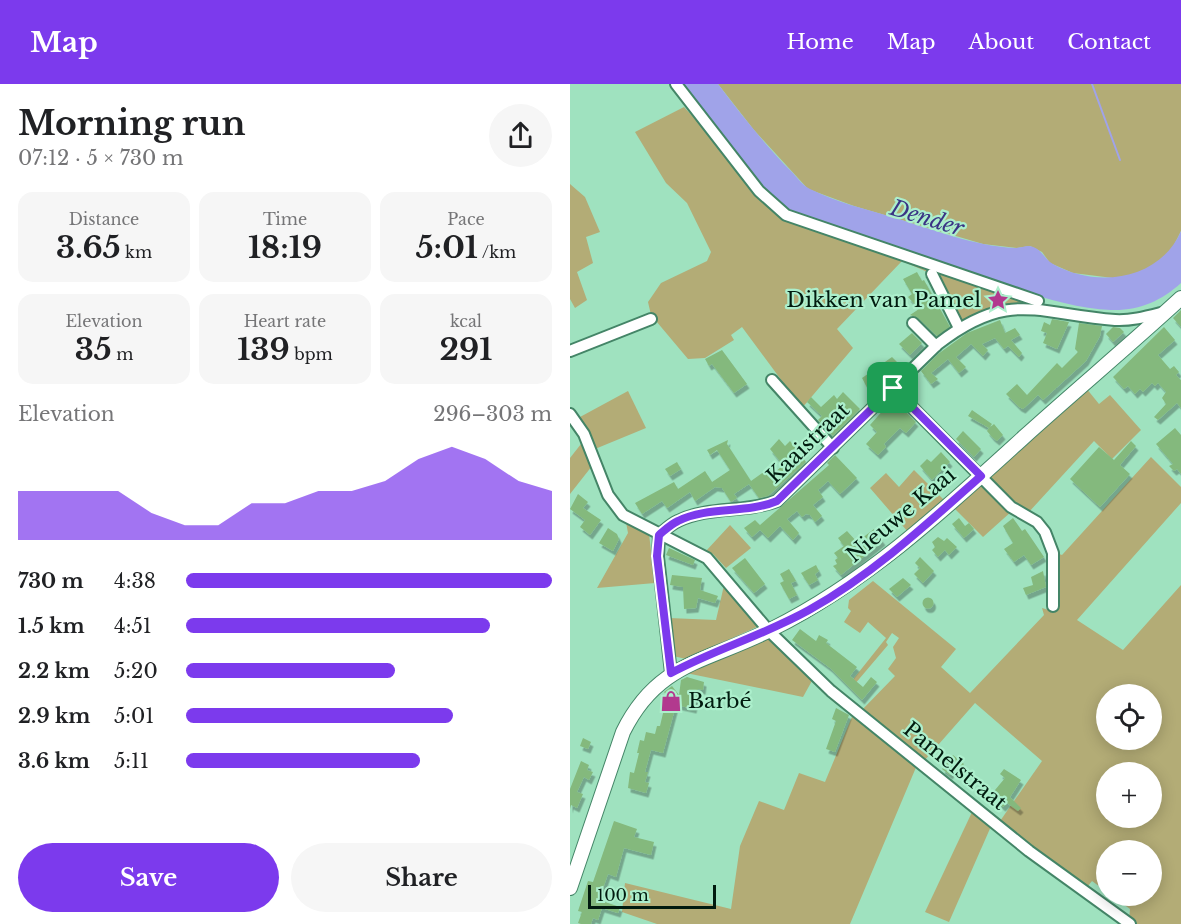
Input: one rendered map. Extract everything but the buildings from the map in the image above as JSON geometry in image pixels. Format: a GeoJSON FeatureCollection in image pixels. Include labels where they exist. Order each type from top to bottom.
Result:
{"type":"FeatureCollection","features":[{"type":"Feature","properties":{"kind":"main road","name":"Nieuwe Kaai"},"geometry":{"type":"LineString","coordinates":[[570,888],[623,732],[641,701],[671,673],[810,609],[877,566],[1181,298]]}},
{"type":"Feature","properties":{"kind":"street"},"geometry":{"type":"LineString","coordinates":[[676,84],[759,190],[781,212],[821,228],[926,261],[1038,301]]}},
{"type":"Feature","properties":{"kind":"street"},"geometry":{"type":"LineString","coordinates":[[932,274],[959,328]]}},
{"type":"Feature","properties":{"kind":"street","name":"Kaaistraat"},"geometry":{"type":"LineString","coordinates":[[659,535],[677,521],[689,516],[764,506],[777,501],[936,346],[959,328],[996,312],[1024,308],[1115,320],[1165,312]]}},
{"type":"Feature","properties":{"kind":"street"},"geometry":{"type":"LineString","coordinates":[[1136,316],[1140,334]]}},
{"type":"Feature","properties":{"kind":"street"},"geometry":{"type":"LineString","coordinates":[[570,351],[651,319]]}},
{"type":"Feature","properties":{"kind":"street"},"geometry":{"type":"LineString","coordinates":[[913,323],[936,346]]}},
{"type":"Feature","properties":{"kind":"street"},"geometry":{"type":"LineString","coordinates":[[772,380],[833,448]]}},
{"type":"Feature","properties":{"kind":"street"},"geometry":{"type":"LineString","coordinates":[[893,388],[1011,507],[1037,522],[1045,532],[1053,553],[1053,606]]}},
{"type":"Feature","properties":{"kind":"street","name":"Pamelstraat"},"geometry":{"type":"LineString","coordinates":[[570,414],[584,434],[608,495],[623,515],[707,558],[767,629],[840,698],[1029,850],[1130,924]]}},
{"type":"Feature","properties":{"kind":"street"},"geometry":{"type":"LineString","coordinates":[[659,535],[657,556],[671,673]]}},
{"type":"Feature","properties":{"kind":"shaded area"},"geometry":{"type":"Polygon","coordinates":[[[718,84],[1181,84],[1181,231],[1171,251],[1159,263],[1132,275],[1113,278],[1073,273],[1050,263],[1042,252],[1030,246],[1017,248],[983,244],[854,206],[808,189],[754,130],[718,84]]]}},
{"type":"Feature","properties":{"kind":"shaded area"},"geometry":{"type":"Polygon","coordinates":[[[684,107],[781,212],[1038,304],[959,328],[932,274],[902,261],[837,329],[853,348],[802,408],[742,327],[731,335],[734,340],[705,358],[688,359],[651,315],[648,302],[661,283],[707,261],[711,252],[687,203],[666,183],[635,132],[684,107]]]}},
{"type":"Feature","properties":{"kind":"shaded area"},"geometry":{"type":"Polygon","coordinates":[[[570,184],[585,197],[600,232],[586,237],[593,263],[577,272],[587,300],[575,308],[570,299],[570,184]]]}},
{"type":"Feature","properties":{"kind":"shaded area"},"geometry":{"type":"Polygon","coordinates":[[[1086,388],[1099,404],[1110,395],[1141,430],[1112,459],[1094,441],[1028,513],[1017,506],[991,480],[990,474],[1086,388]]]}},
{"type":"Feature","properties":{"kind":"shaded area"},"geometry":{"type":"Polygon","coordinates":[[[628,391],[646,428],[595,449],[580,417],[628,391]]]}},
{"type":"Feature","properties":{"kind":"shaded area"},"geometry":{"type":"Polygon","coordinates":[[[581,444],[592,466],[570,494],[570,458],[581,444]]]}},
{"type":"Feature","properties":{"kind":"shaded area"},"geometry":{"type":"Polygon","coordinates":[[[1151,457],[1181,487],[1181,503],[1077,620],[1123,650],[1181,585],[1181,924],[1134,924],[1129,919],[1130,909],[1126,906],[1162,906],[1162,840],[1096,840],[1096,884],[1092,881],[1088,886],[1081,880],[1079,884],[998,824],[1042,761],[975,703],[924,761],[861,711],[895,676],[888,669],[896,658],[893,647],[899,638],[892,633],[886,642],[888,645],[854,685],[851,682],[886,638],[868,622],[860,633],[844,622],[851,611],[848,608],[849,600],[873,581],[956,649],[941,667],[970,693],[1044,615],[1042,608],[1055,612],[1056,553],[1062,555],[1151,457]]]}},
{"type":"Feature","properties":{"kind":"shaded area"},"geometry":{"type":"Polygon","coordinates":[[[914,470],[944,500],[908,532],[870,488],[886,473],[899,487],[914,470]]]}},
{"type":"Feature","properties":{"kind":"shaded area"},"geometry":{"type":"Polygon","coordinates":[[[980,484],[1012,511],[983,537],[952,506],[980,484]]]}},
{"type":"Feature","properties":{"kind":"shaded area"},"geometry":{"type":"Polygon","coordinates":[[[626,522],[649,534],[655,583],[597,588],[628,533],[626,522]]]}},
{"type":"Feature","properties":{"kind":"shaded area"},"geometry":{"type":"Polygon","coordinates":[[[730,525],[751,548],[726,568],[713,554],[706,551],[730,525]]]}},
{"type":"Feature","properties":{"kind":"shaded area"},"geometry":{"type":"Polygon","coordinates":[[[725,581],[759,626],[686,659],[673,656],[669,618],[716,620],[725,581]]]}},
{"type":"Feature","properties":{"kind":"shaded area"},"geometry":{"type":"Polygon","coordinates":[[[766,637],[813,679],[803,697],[681,672],[766,637]]]}},
{"type":"Feature","properties":{"kind":"shaded area"},"geometry":{"type":"Polygon","coordinates":[[[854,712],[917,765],[850,924],[657,924],[622,912],[625,883],[731,909],[740,846],[759,801],[784,810],[799,773],[825,782],[854,712]]]}},
{"type":"Feature","properties":{"kind":"shaded area"},"geometry":{"type":"Polygon","coordinates":[[[973,810],[992,824],[949,922],[925,912],[973,810]]]}},
{"type":"Feature","properties":{"kind":"water"},"geometry":{"type":"Polygon","coordinates":[[[684,84],[718,84],[762,140],[802,184],[830,198],[984,244],[1015,248],[1033,247],[1053,264],[1070,272],[1089,276],[1126,275],[1143,270],[1171,248],[1181,231],[1181,283],[1166,295],[1140,307],[1111,310],[1078,306],[1027,292],[792,213],[760,186],[746,170],[684,84]]]}},
{"type":"Feature","properties":{"kind":"waterway"},"geometry":{"type":"LineString","coordinates":[[1092,84],[1120,160]]}},
{"type":"Feature","properties":{"kind":"place","name":"Dikken van Pamel"},"geometry":{"type":"Point","coordinates":[998,300]}},
{"type":"Feature","properties":{"kind":"place","name":"Barbé"},"geometry":{"type":"Point","coordinates":[671,701]}},
{"type":"Feature","properties":{"kind":"route"},"geometry":{"type":"LineString","coordinates":[[893,388],[981,476],[905,543],[850,584],[769,631],[671,673],[657,556],[659,535],[677,521],[689,516],[764,506],[777,501],[893,388]]}},
{"type":"Feature","properties":{"kind":"water label","name":"Dender"},"geometry":{"type":"Point","coordinates":[927,218]}}]}
